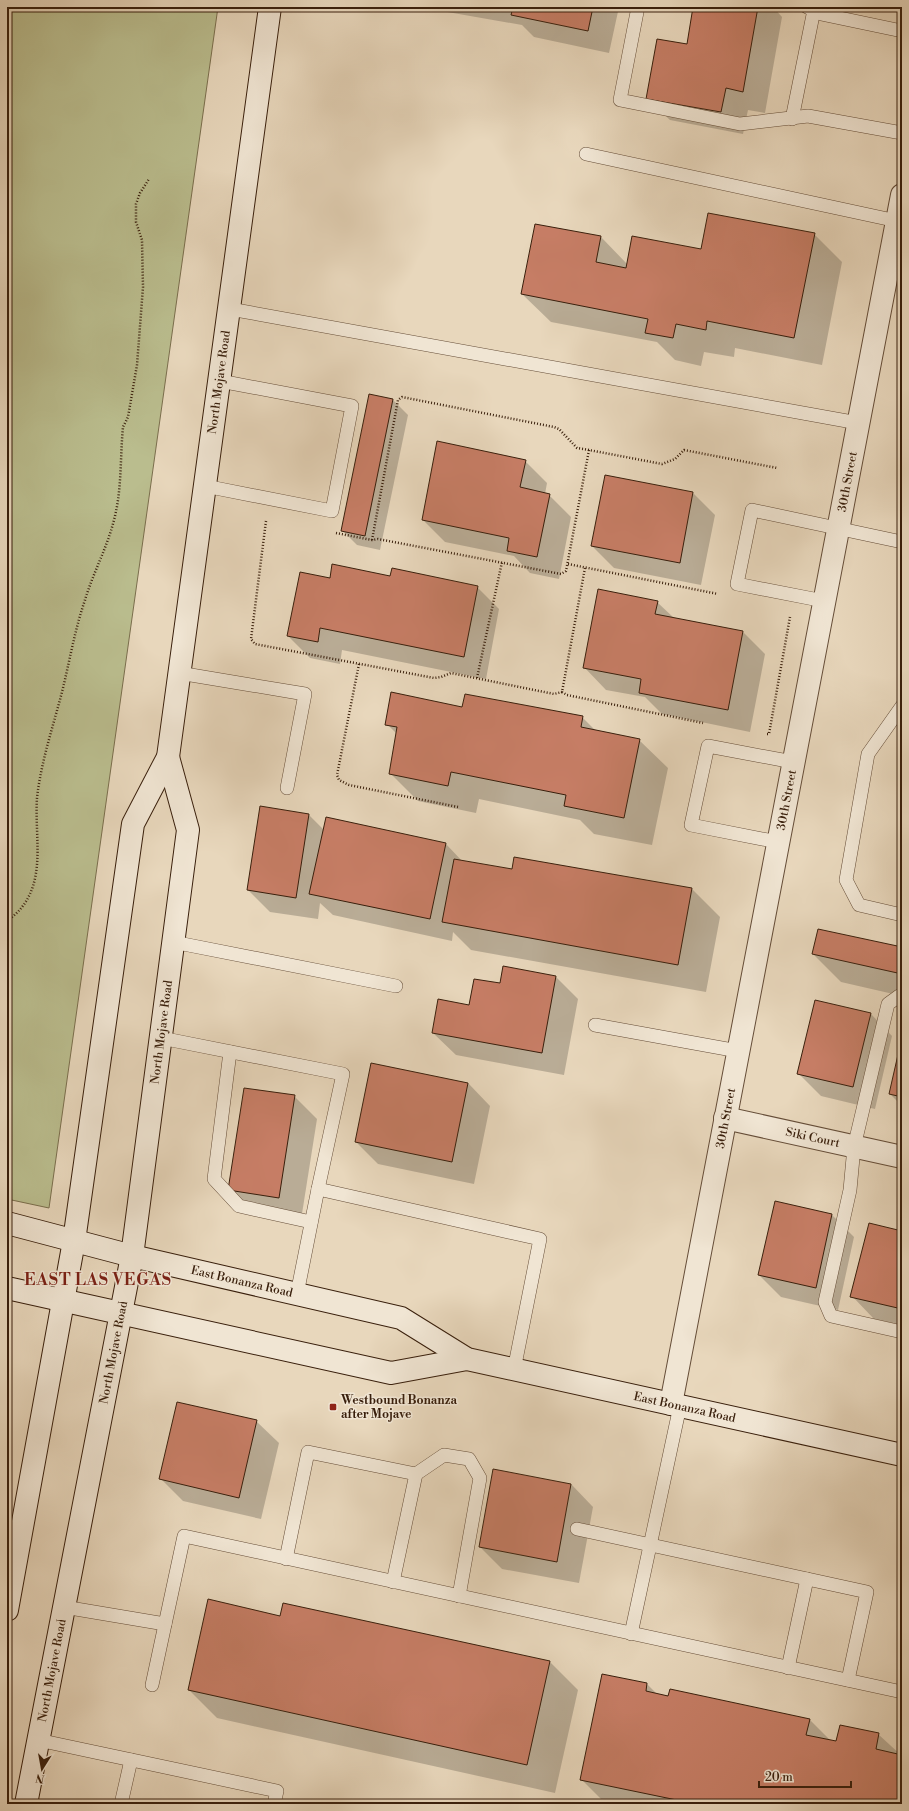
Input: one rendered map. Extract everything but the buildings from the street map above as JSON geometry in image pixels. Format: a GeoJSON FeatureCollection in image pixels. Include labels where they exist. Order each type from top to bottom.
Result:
{"type":"FeatureCollection","features":[{"type":"Feature","properties":{"kind":"street","name":"North Mojave Road"},"geometry":{"type":"LineString","coordinates":[[7,1610],[11,1567],[64,1300],[74,1241],[133,824],[168,757],[270,7]]}},
{"type":"Feature","properties":{"kind":"street","name":"30th Street"},"geometry":{"type":"LineString","coordinates":[[676,1405],[725,1118],[902,195]]}},
{"type":"Feature","properties":{"kind":"street","name":"North Mojave Road"},"geometry":{"type":"LineString","coordinates":[[26,1804],[132,1256],[188,830],[168,757]]}},
{"type":"Feature","properties":{"kind":"street","name":"Siki Court"},"geometry":{"type":"LineString","coordinates":[[725,1118],[902,1157]]}},
{"type":"Feature","properties":{"kind":"street","name":"East Bonanza Road"},"geometry":{"type":"LineString","coordinates":[[7,1223],[132,1256],[401,1318],[467,1359],[902,1455]]}},
{"type":"Feature","properties":{"kind":"street","name":"East Bonanza Road"},"geometry":{"type":"LineString","coordinates":[[7,1288],[392,1373],[467,1359]]}},
{"type":"Feature","properties":{"kind":"lane"},"geometry":{"type":"LineString","coordinates":[[638,7],[620,100],[740,124],[808,116],[902,133]]}},
{"type":"Feature","properties":{"kind":"lane"},"geometry":{"type":"LineString","coordinates":[[792,119],[810,9],[821,14],[902,31]]}},
{"type":"Feature","properties":{"kind":"lane"},"geometry":{"type":"LineString","coordinates":[[586,154],[897,221]]}},
{"type":"Feature","properties":{"kind":"lane"},"geometry":{"type":"LineString","coordinates":[[230,310],[858,423]]}},
{"type":"Feature","properties":{"kind":"lane"},"geometry":{"type":"LineString","coordinates":[[205,486],[332,511],[352,406],[220,381]]}},
{"type":"Feature","properties":{"kind":"lane"},"geometry":{"type":"LineString","coordinates":[[824,601],[737,584],[752,510],[902,542]]}},
{"type":"Feature","properties":{"kind":"lane"},"geometry":{"type":"LineString","coordinates":[[179,673],[305,694],[287,788]]}},
{"type":"Feature","properties":{"kind":"lane"},"geometry":{"type":"LineString","coordinates":[[902,706],[868,754],[846,880],[859,905],[902,915]]}},
{"type":"Feature","properties":{"kind":"lane"},"geometry":{"type":"LineString","coordinates":[[778,842],[691,825],[708,746],[793,762]]}},
{"type":"Feature","properties":{"kind":"lane"},"geometry":{"type":"LineString","coordinates":[[173,942],[396,986]]}},
{"type":"Feature","properties":{"kind":"lane"},"geometry":{"type":"LineString","coordinates":[[902,996],[899,996],[888,1004],[854,1147],[850,1190],[825,1302],[831,1316],[902,1332]]}},
{"type":"Feature","properties":{"kind":"lane"},"geometry":{"type":"LineString","coordinates":[[595,1025],[738,1051]]}},
{"type":"Feature","properties":{"kind":"lane"},"geometry":{"type":"LineString","coordinates":[[161,1038],[343,1074],[297,1294]]}},
{"type":"Feature","properties":{"kind":"lane"},"geometry":{"type":"LineString","coordinates":[[230,1052],[214,1179],[239,1206],[311,1222]]}},
{"type":"Feature","properties":{"kind":"lane"},"geometry":{"type":"LineString","coordinates":[[318,1189],[540,1239],[514,1370]]}},
{"type":"Feature","properties":{"kind":"lane"},"geometry":{"type":"LineString","coordinates":[[631,1634],[650,1545],[676,1405]]}},
{"type":"Feature","properties":{"kind":"lane"},"geometry":{"type":"LineString","coordinates":[[286,1559],[308,1452],[416,1474]]}},
{"type":"Feature","properties":{"kind":"lane"},"geometry":{"type":"LineString","coordinates":[[393,1582],[416,1474],[444,1455],[469,1458],[480,1478],[460,1596]]}},
{"type":"Feature","properties":{"kind":"lane"},"geometry":{"type":"LineString","coordinates":[[578,1529],[868,1592],[848,1680]]}},
{"type":"Feature","properties":{"kind":"lane"},"geometry":{"type":"LineString","coordinates":[[152,1685],[184,1536],[902,1692]]}},
{"type":"Feature","properties":{"kind":"lane"},"geometry":{"type":"LineString","coordinates":[[788,1668],[807,1579]]}},
{"type":"Feature","properties":{"kind":"lane"},"geometry":{"type":"LineString","coordinates":[[64,1607],[165,1624]]}},
{"type":"Feature","properties":{"kind":"lane"},"geometry":{"type":"LineString","coordinates":[[38,1740],[277,1791],[274,1804]]}},
{"type":"Feature","properties":{"kind":"lane"},"geometry":{"type":"LineString","coordinates":[[121,1804],[130,1760]]}},
{"type":"Feature","properties":{"kind":"path"},"geometry":{"type":"LineString","coordinates":[[7,921],[15,915],[31,892],[38,860],[36,817],[44,762],[81,613],[114,521],[118,501],[123,427],[128,417],[137,364],[143,287],[144,269],[142,240],[136,222],[136,204],[140,193],[149,179]]}},
{"type":"Feature","properties":{"kind":"path"},"geometry":{"type":"LineString","coordinates":[[372,540],[398,400],[402,397],[554,427],[559,429],[577,448],[662,464],[675,459],[684,450],[777,468]]}},
{"type":"Feature","properties":{"kind":"path"},"geometry":{"type":"LineString","coordinates":[[334,533],[372,540],[378,539],[561,574],[566,571],[568,564],[589,450]]}},
{"type":"Feature","properties":{"kind":"path"},"geometry":{"type":"LineString","coordinates":[[274,521],[266,520],[251,639],[255,644],[434,678],[451,673],[554,694],[562,692],[567,695],[707,724]]}},
{"type":"Feature","properties":{"kind":"path"},"geometry":{"type":"LineString","coordinates":[[477,678],[502,562]]}},
{"type":"Feature","properties":{"kind":"path"},"geometry":{"type":"LineString","coordinates":[[568,564],[722,595]]}},
{"type":"Feature","properties":{"kind":"path"},"geometry":{"type":"LineString","coordinates":[[562,692],[585,568]]}},
{"type":"Feature","properties":{"kind":"path"},"geometry":{"type":"LineString","coordinates":[[761,735],[769,734],[791,608],[796,596]]}},
{"type":"Feature","properties":{"kind":"path"},"geometry":{"type":"LineString","coordinates":[[359,664],[336,775],[339,780],[349,784],[458,807]]}},
{"type":"Feature","properties":{"kind":"green space"},"geometry":{"type":"Polygon","coordinates":[[[7,7],[218,7],[49,1208],[7,1199],[7,7]]]}},
{"type":"Feature","properties":{"kind":"place","name":"Westbound Bonanza after Mojave"},"geometry":{"type":"Point","coordinates":[333,1407]}},
{"type":"Feature","properties":{"kind":"district","name":"EAST LAS VEGAS"},"geometry":{"type":"Point","coordinates":[98,1279]}}]}
